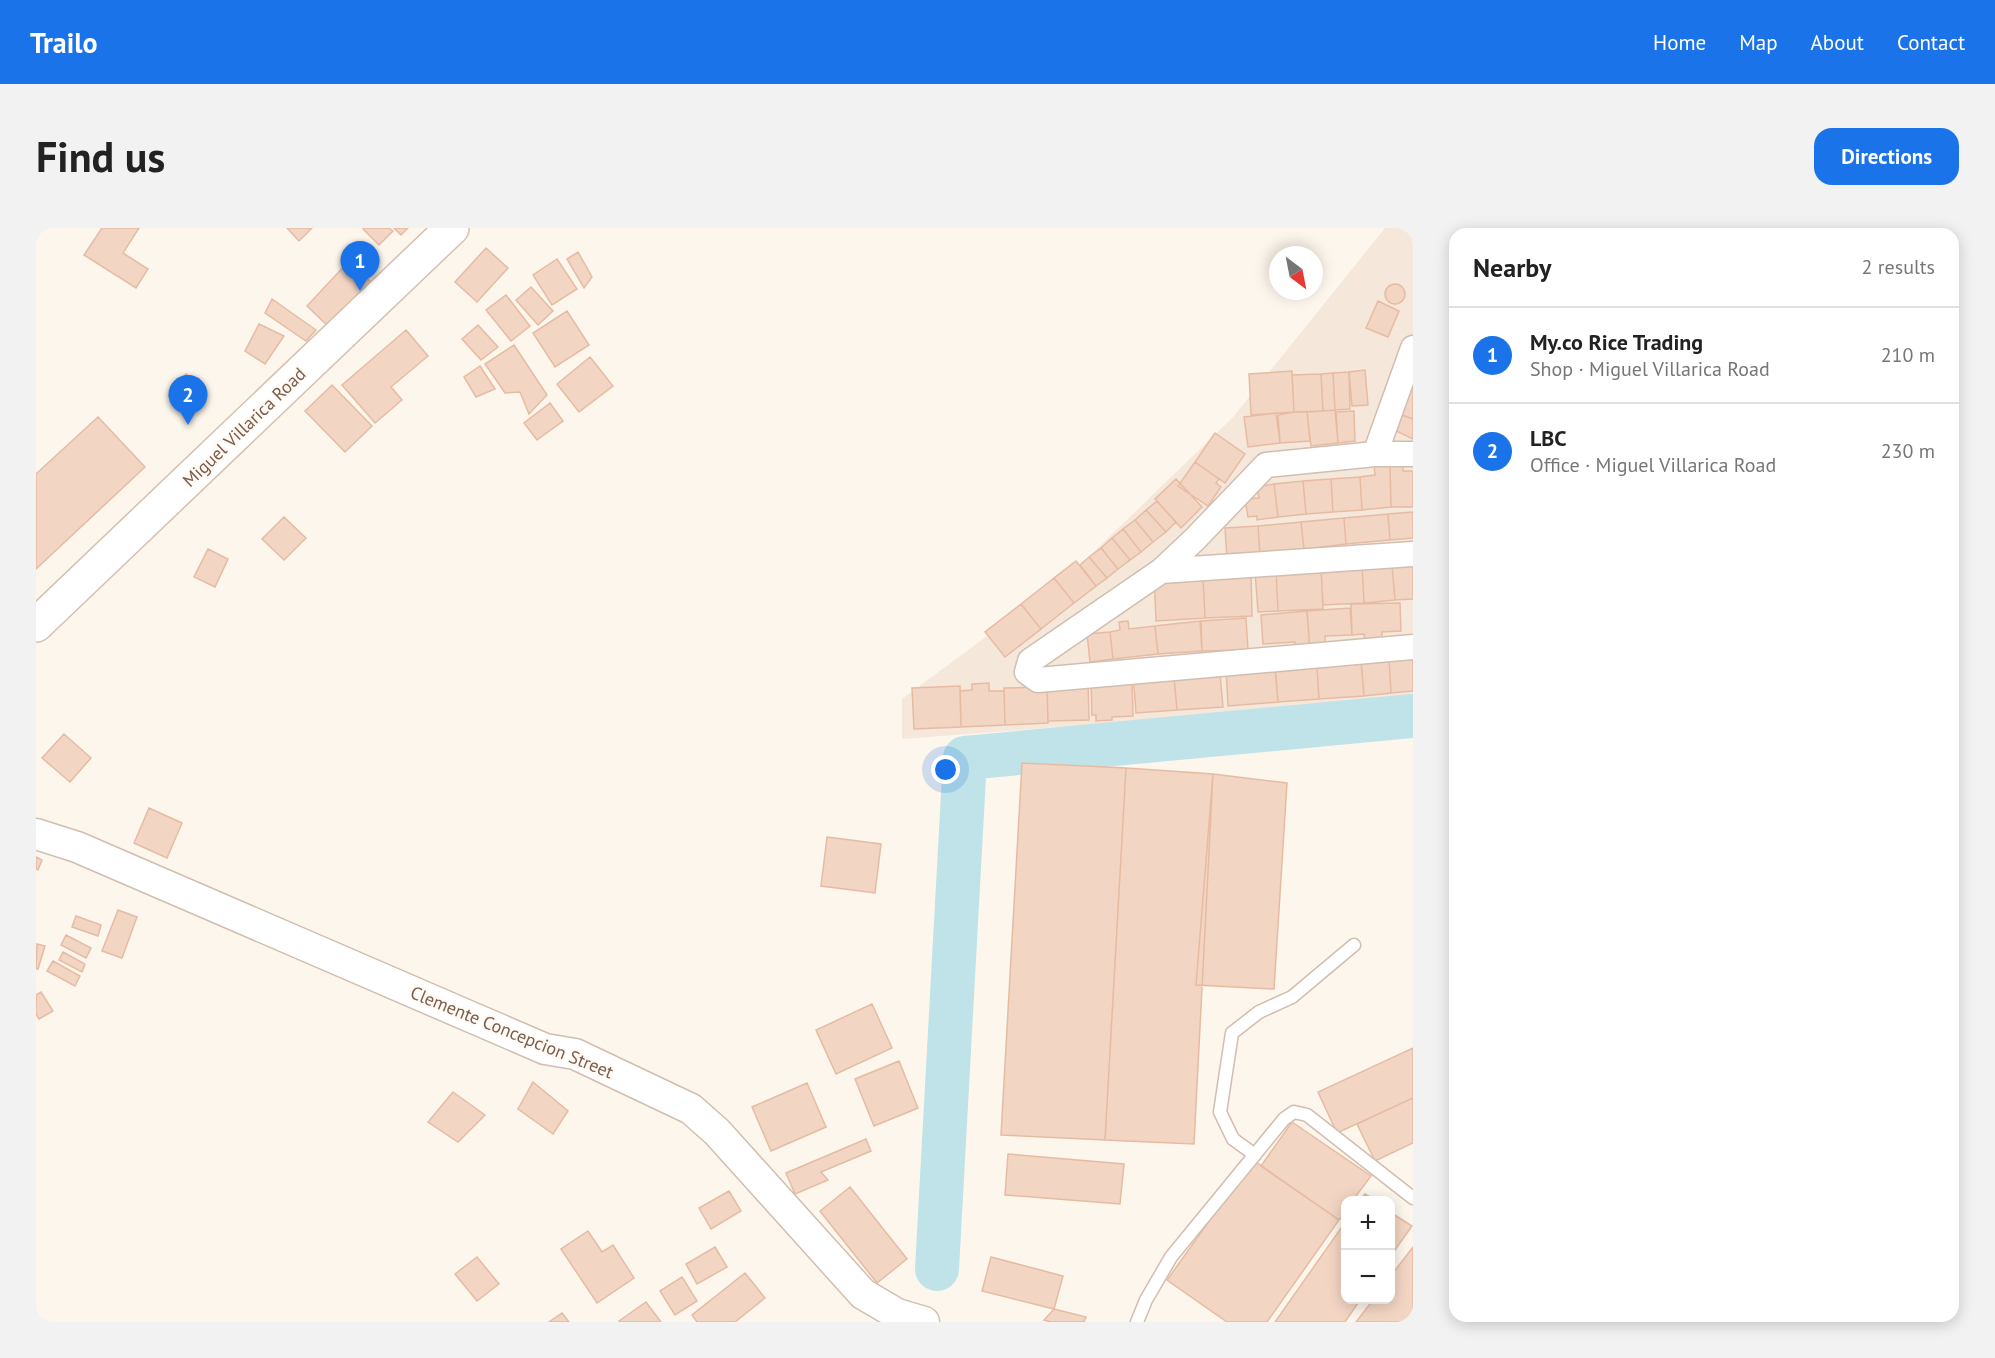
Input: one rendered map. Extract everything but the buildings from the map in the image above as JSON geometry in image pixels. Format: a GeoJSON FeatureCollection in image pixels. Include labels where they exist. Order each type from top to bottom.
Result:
{"type":"FeatureCollection","features":[{"type":"Feature","properties":{"kind":"main road","name":"Miguel Villarica Road"},"geometry":{"type":"LineString","coordinates":[[36,625],[452,228]]}},
{"type":"Feature","properties":{"kind":"street"},"geometry":{"type":"LineString","coordinates":[[1374,454],[1413,348]]}},
{"type":"Feature","properties":{"kind":"street"},"geometry":{"type":"LineString","coordinates":[[1411,640],[1038,680],[1026,672],[1029,661],[1161,571],[1266,465],[1374,454],[1413,454]]}},
{"type":"Feature","properties":{"kind":"street"},"geometry":{"type":"LineString","coordinates":[[1161,571],[1413,554]]}},
{"type":"Feature","properties":{"kind":"street","name":"Clemente Concepcion Street"},"geometry":{"type":"LineString","coordinates":[[36,834],[77,847],[545,1049],[575,1054],[691,1109],[717,1132],[863,1294],[897,1314],[924,1322]]}},
{"type":"Feature","properties":{"kind":"lane"},"geometry":{"type":"LineString","coordinates":[[1255,1155],[1233,1139],[1220,1112],[1232,1033],[1259,1012],[1292,997],[1354,945]]}},
{"type":"Feature","properties":{"kind":"lane"},"geometry":{"type":"LineString","coordinates":[[1137,1322],[1146,1300],[1171,1257],[1284,1119],[1294,1112],[1307,1115],[1413,1198]]}},
{"type":"Feature","properties":{"kind":"shaded area"},"geometry":{"type":"Polygon","coordinates":[[[1385,228],[1413,228],[1413,700],[902,739],[902,699],[1072,573],[1233,417],[1385,228]]]}},
{"type":"Feature","properties":{"kind":"waterway"},"geometry":{"type":"LineString","coordinates":[[937,1269],[965,758],[1413,716]]}},
{"type":"Feature","properties":{"kind":"place","name":"My.co Rice Trading"},"geometry":{"type":"Point","coordinates":[360,291]}},
{"type":"Feature","properties":{"kind":"place","name":"LBC"},"geometry":{"type":"Point","coordinates":[188,425]}}]}
